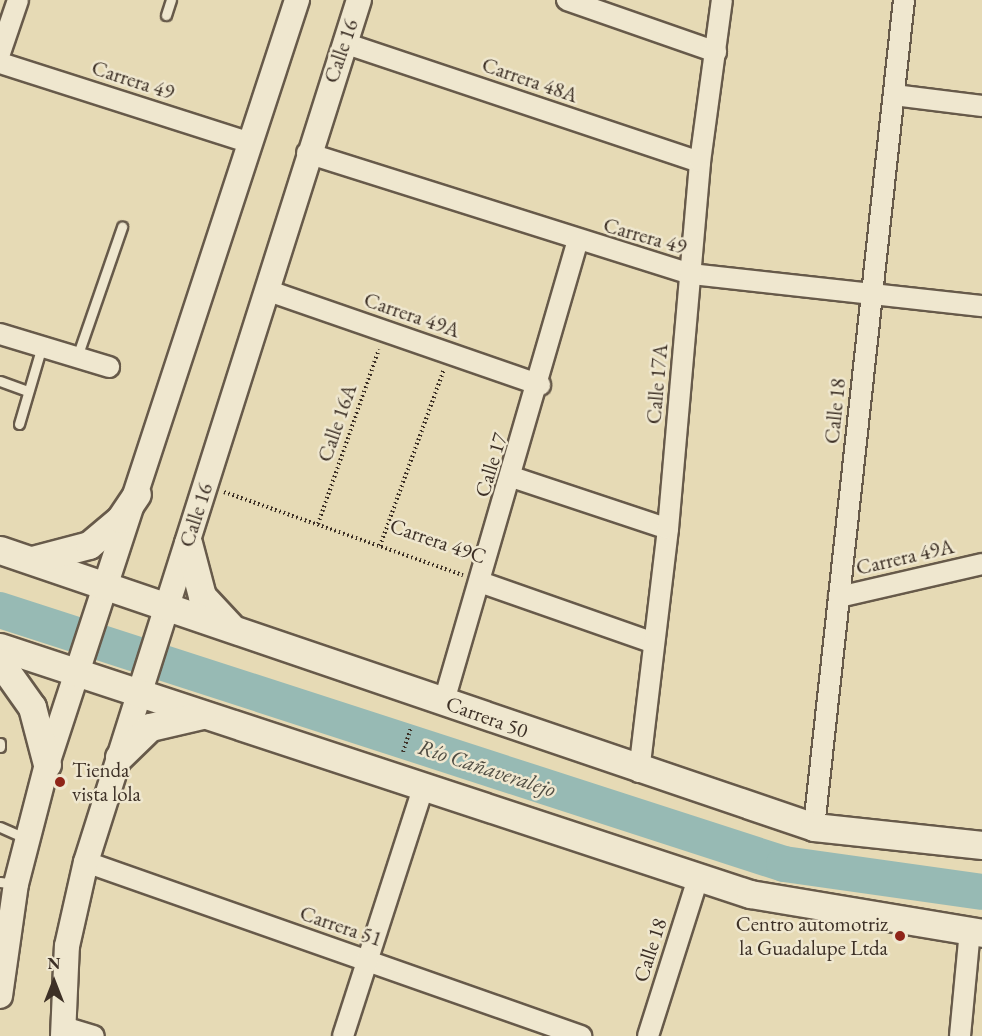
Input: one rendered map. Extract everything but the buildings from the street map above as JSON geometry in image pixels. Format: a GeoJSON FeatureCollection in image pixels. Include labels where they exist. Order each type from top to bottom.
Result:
{"type":"FeatureCollection","features":[{"type":"Feature","properties":{"kind":"main road"},"geometry":{"type":"LineString","coordinates":[[28,560],[89,545],[120,519],[137,494]]}},
{"type":"Feature","properties":{"kind":"main road"},"geometry":{"type":"LineString","coordinates":[[188,543],[202,596],[233,629]]}},
{"type":"Feature","properties":{"kind":"main road","name":"Carrera 50"},"geometry":{"type":"LineString","coordinates":[[0,550],[28,560],[101,596],[164,616],[233,629],[444,701],[639,772],[814,827],[982,845]]}},
{"type":"Feature","properties":{"kind":"main road"},"geometry":{"type":"LineString","coordinates":[[0,647],[78,666],[140,685],[218,718],[750,894],[976,932]]}},
{"type":"Feature","properties":{"kind":"main road"},"geometry":{"type":"LineString","coordinates":[[0,662],[32,707],[47,764]]}},
{"type":"Feature","properties":{"kind":"main road"},"geometry":{"type":"LineString","coordinates":[[119,757],[138,736],[162,721],[190,715],[218,718]]}},
{"type":"Feature","properties":{"kind":"street"},"geometry":{"type":"LineString","coordinates":[[0,53],[18,0]]}},
{"type":"Feature","properties":{"kind":"street"},"geometry":{"type":"LineString","coordinates":[[0,996],[8,883],[28,839],[47,764],[78,666],[137,494],[297,0]]}},
{"type":"Feature","properties":{"kind":"street","name":"Calle 16"},"geometry":{"type":"LineString","coordinates":[[63,1031],[67,946],[86,862],[140,685],[269,291],[307,153],[359,0]]}},
{"type":"Feature","properties":{"kind":"street"},"geometry":{"type":"LineString","coordinates":[[567,0],[716,52]]}},
{"type":"Feature","properties":{"kind":"street","name":"Calle 17A"},"geometry":{"type":"LineString","coordinates":[[639,772],[668,529],[700,162],[722,0]]}},
{"type":"Feature","properties":{"kind":"street","name":"Calle 18"},"geometry":{"type":"LineString","coordinates":[[814,827],[904,0]]}},
{"type":"Feature","properties":{"kind":"street","name":"Carrera 48A"},"geometry":{"type":"LineString","coordinates":[[344,43],[700,162]]}},
{"type":"Feature","properties":{"kind":"street","name":"Carrera 49"},"geometry":{"type":"LineString","coordinates":[[0,63],[251,143]]}},
{"type":"Feature","properties":{"kind":"street"},"geometry":{"type":"LineString","coordinates":[[894,95],[982,106]]}},
{"type":"Feature","properties":{"kind":"street","name":"Carrera 49"},"geometry":{"type":"LineString","coordinates":[[307,153],[578,241],[691,274],[982,306]]}},
{"type":"Feature","properties":{"kind":"street","name":"Calle 17"},"geometry":{"type":"LineString","coordinates":[[444,701],[540,385],[578,241]]}},
{"type":"Feature","properties":{"kind":"street","name":"Carrera 49A"},"geometry":{"type":"LineString","coordinates":[[269,291],[540,385]]}},
{"type":"Feature","properties":{"kind":"street"},"geometry":{"type":"LineString","coordinates":[[0,334],[109,367]]}},
{"type":"Feature","properties":{"kind":"street"},"geometry":{"type":"LineString","coordinates":[[512,477],[668,529]]}},
{"type":"Feature","properties":{"kind":"street","name":"Carrera 49A"},"geometry":{"type":"LineString","coordinates":[[839,597],[982,564]]}},
{"type":"Feature","properties":{"kind":"street","name":"Carrera 49C"},"geometry":{"type":"LineString","coordinates":[[480,582],[654,643]]}},
{"type":"Feature","properties":{"kind":"street"},"geometry":{"type":"LineString","coordinates":[[343,1036],[424,785]]}},
{"type":"Feature","properties":{"kind":"street","name":"Carrera 51"},"geometry":{"type":"LineString","coordinates":[[86,862],[581,1036]]}},
{"type":"Feature","properties":{"kind":"street","name":"Calle 18"},"geometry":{"type":"LineString","coordinates":[[648,1036],[698,878]]}},
{"type":"Feature","properties":{"kind":"street"},"geometry":{"type":"LineString","coordinates":[[960,1036],[976,932]]}},
{"type":"Feature","properties":{"kind":"street"},"geometry":{"type":"LineString","coordinates":[[63,1031],[94,1036]]}},
{"type":"Feature","properties":{"kind":"lane"},"geometry":{"type":"LineString","coordinates":[[166,15],[171,0]]}},
{"type":"Feature","properties":{"kind":"lane"},"geometry":{"type":"LineString","coordinates":[[77,357],[122,226]]}},
{"type":"Feature","properties":{"kind":"lane"},"geometry":{"type":"LineString","coordinates":[[19,424],[42,346]]}},
{"type":"Feature","properties":{"kind":"lane"},"geometry":{"type":"LineString","coordinates":[[0,381],[28,391]]}},
{"type":"Feature","properties":{"kind":"lane"},"geometry":{"type":"LineString","coordinates":[[0,827],[28,839]]}},
{"type":"Feature","properties":{"kind":"path","name":"Calle 16A"},"geometry":{"type":"LineString","coordinates":[[318,524],[385,331]]}},
{"type":"Feature","properties":{"kind":"path"},"geometry":{"type":"LineString","coordinates":[[380,546],[450,354]]}},
{"type":"Feature","properties":{"kind":"path","name":"Carrera 49C"},"geometry":{"type":"LineString","coordinates":[[206,486],[480,582]]}},
{"type":"Feature","properties":{"kind":"path"},"geometry":{"type":"LineString","coordinates":[[403,752],[411,727]]}},
{"type":"Feature","properties":{"kind":"waterway","name":"Río Cañaveralejo"},"geometry":{"type":"LineString","coordinates":[[0,610],[784,864],[982,892]]}},
{"type":"Feature","properties":{"kind":"place","name":"Tienda vista lola"},"geometry":{"type":"Point","coordinates":[60,782]}},
{"type":"Feature","properties":{"kind":"place","name":"Centro automotriz la Guadalupe Ltda"},"geometry":{"type":"Point","coordinates":[900,936]}}]}
